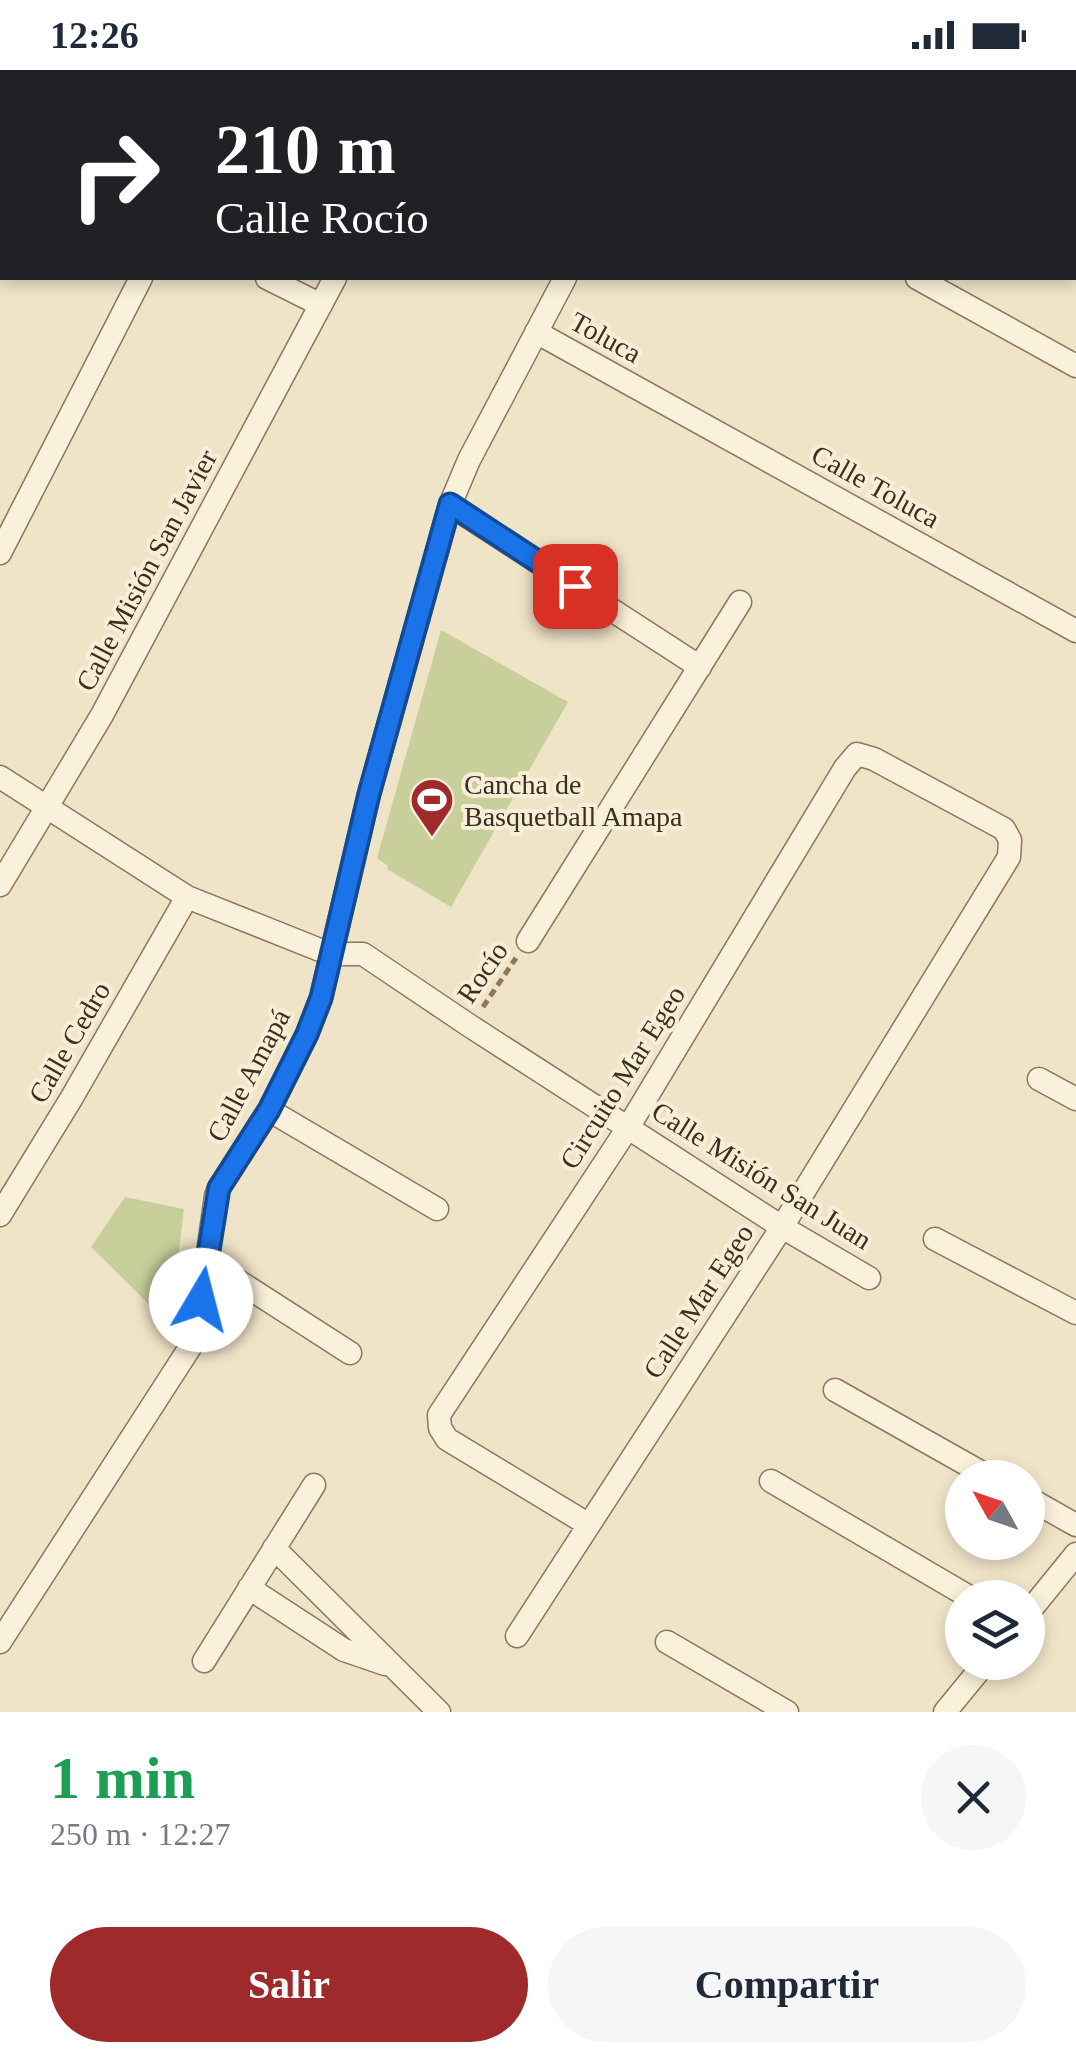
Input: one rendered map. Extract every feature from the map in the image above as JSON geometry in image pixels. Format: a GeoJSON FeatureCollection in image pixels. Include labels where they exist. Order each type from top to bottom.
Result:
{"type":"FeatureCollection","features":[{"type":"Feature","properties":{"kind":"street"},"geometry":{"type":"LineString","coordinates":[[0,553],[140,280]]}},
{"type":"Feature","properties":{"kind":"street"},"geometry":{"type":"LineString","coordinates":[[271,280],[321,305]]}},
{"type":"Feature","properties":{"kind":"street","name":"Calle Misión San Javier"},"geometry":{"type":"LineString","coordinates":[[0,885],[111,698],[335,280]]}},
{"type":"Feature","properties":{"kind":"street","name":"Calle Amapá"},"geometry":{"type":"LineString","coordinates":[[0,1642],[196,1338],[219,1188],[269,1110],[321,998],[390,718],[450,504],[469,460],[564,280]]}},
{"type":"Feature","properties":{"kind":"street"},"geometry":{"type":"LineString","coordinates":[[920,280],[1076,366]]}},
{"type":"Feature","properties":{"kind":"street","name":"Toluca"},"geometry":{"type":"LineString","coordinates":[[536,332],[647,394]]}},
{"type":"Feature","properties":{"kind":"street","name":"Calle Toluca"},"geometry":{"type":"LineString","coordinates":[[647,394],[1076,630]]}},
{"type":"Feature","properties":{"kind":"street"},"geometry":{"type":"LineString","coordinates":[[450,504],[700,668]]}},
{"type":"Feature","properties":{"kind":"street"},"geometry":{"type":"LineString","coordinates":[[528,941],[740,602]]}},
{"type":"Feature","properties":{"kind":"street","name":"Circuito Mar Egeo"},"geometry":{"type":"LineString","coordinates":[[589,1525],[446,1440],[440,1428],[440,1415],[628,1126],[844,768],[857,754],[874,759],[1004,829],[1010,840]]}},
{"type":"Feature","properties":{"kind":"street","name":"Calle Misión San Juan"},"geometry":{"type":"LineString","coordinates":[[0,776],[187,897],[330,954],[363,954],[782,1227],[869,1278]]}},
{"type":"Feature","properties":{"kind":"street","name":"Calle Mar Egeo"},"geometry":{"type":"LineString","coordinates":[[517,1636],[782,1227],[1009,856],[1010,840]]}},
{"type":"Feature","properties":{"kind":"street","name":"Calle Cedro"},"geometry":{"type":"LineString","coordinates":[[0,1214],[187,897]]}},
{"type":"Feature","properties":{"kind":"street"},"geometry":{"type":"LineString","coordinates":[[1039,1079],[1076,1099]]}},
{"type":"Feature","properties":{"kind":"street"},"geometry":{"type":"LineString","coordinates":[[269,1110],[437,1209]]}},
{"type":"Feature","properties":{"kind":"street"},"geometry":{"type":"LineString","coordinates":[[936,1239],[1076,1313]]}},
{"type":"Feature","properties":{"kind":"street"},"geometry":{"type":"LineString","coordinates":[[206,1261],[350,1353]]}},
{"type":"Feature","properties":{"kind":"street"},"geometry":{"type":"LineString","coordinates":[[835,1390],[960,1460]]}},
{"type":"Feature","properties":{"kind":"street"},"geometry":{"type":"LineString","coordinates":[[771,1482],[945,1583]]}},
{"type":"Feature","properties":{"kind":"street"},"geometry":{"type":"LineString","coordinates":[[204,1661],[314,1486]]}},
{"type":"Feature","properties":{"kind":"street"},"geometry":{"type":"LineString","coordinates":[[1045,1508],[1076,1525]]}},
{"type":"Feature","properties":{"kind":"street"},"geometry":{"type":"LineString","coordinates":[[274,1548],[438,1712]]}},
{"type":"Feature","properties":{"kind":"street"},"geometry":{"type":"LineString","coordinates":[[1045,1592],[1076,1554]]}},
{"type":"Feature","properties":{"kind":"street"},"geometry":{"type":"LineString","coordinates":[[249,1588],[344,1650],[393,1667]]}},
{"type":"Feature","properties":{"kind":"street"},"geometry":{"type":"LineString","coordinates":[[667,1642],[787,1712]]}},
{"type":"Feature","properties":{"kind":"street"},"geometry":{"type":"LineString","coordinates":[[944,1712],[971,1680]]}},
{"type":"Feature","properties":{"kind":"path","name":"Rocío"},"geometry":{"type":"LineString","coordinates":[[470,1026],[528,941]]}},
{"type":"Feature","properties":{"kind":"green space"},"geometry":{"type":"Polygon","coordinates":[[[441,630],[568,702],[451,907],[387,869],[377,858],[441,630]]]}},
{"type":"Feature","properties":{"kind":"green space"},"geometry":{"type":"Polygon","coordinates":[[[125,1197],[184,1209],[170,1325],[91,1247],[125,1197]]]}},
{"type":"Feature","properties":{"kind":"place","name":"Cancha de Basquetball Amapa"},"geometry":{"type":"Point","coordinates":[432,838]}},
{"type":"Feature","properties":{"kind":"route"},"geometry":{"type":"LineString","coordinates":[[201,1300],[219,1188],[269,1110],[321,998],[369,794],[450,504],[575,586]]}}]}
